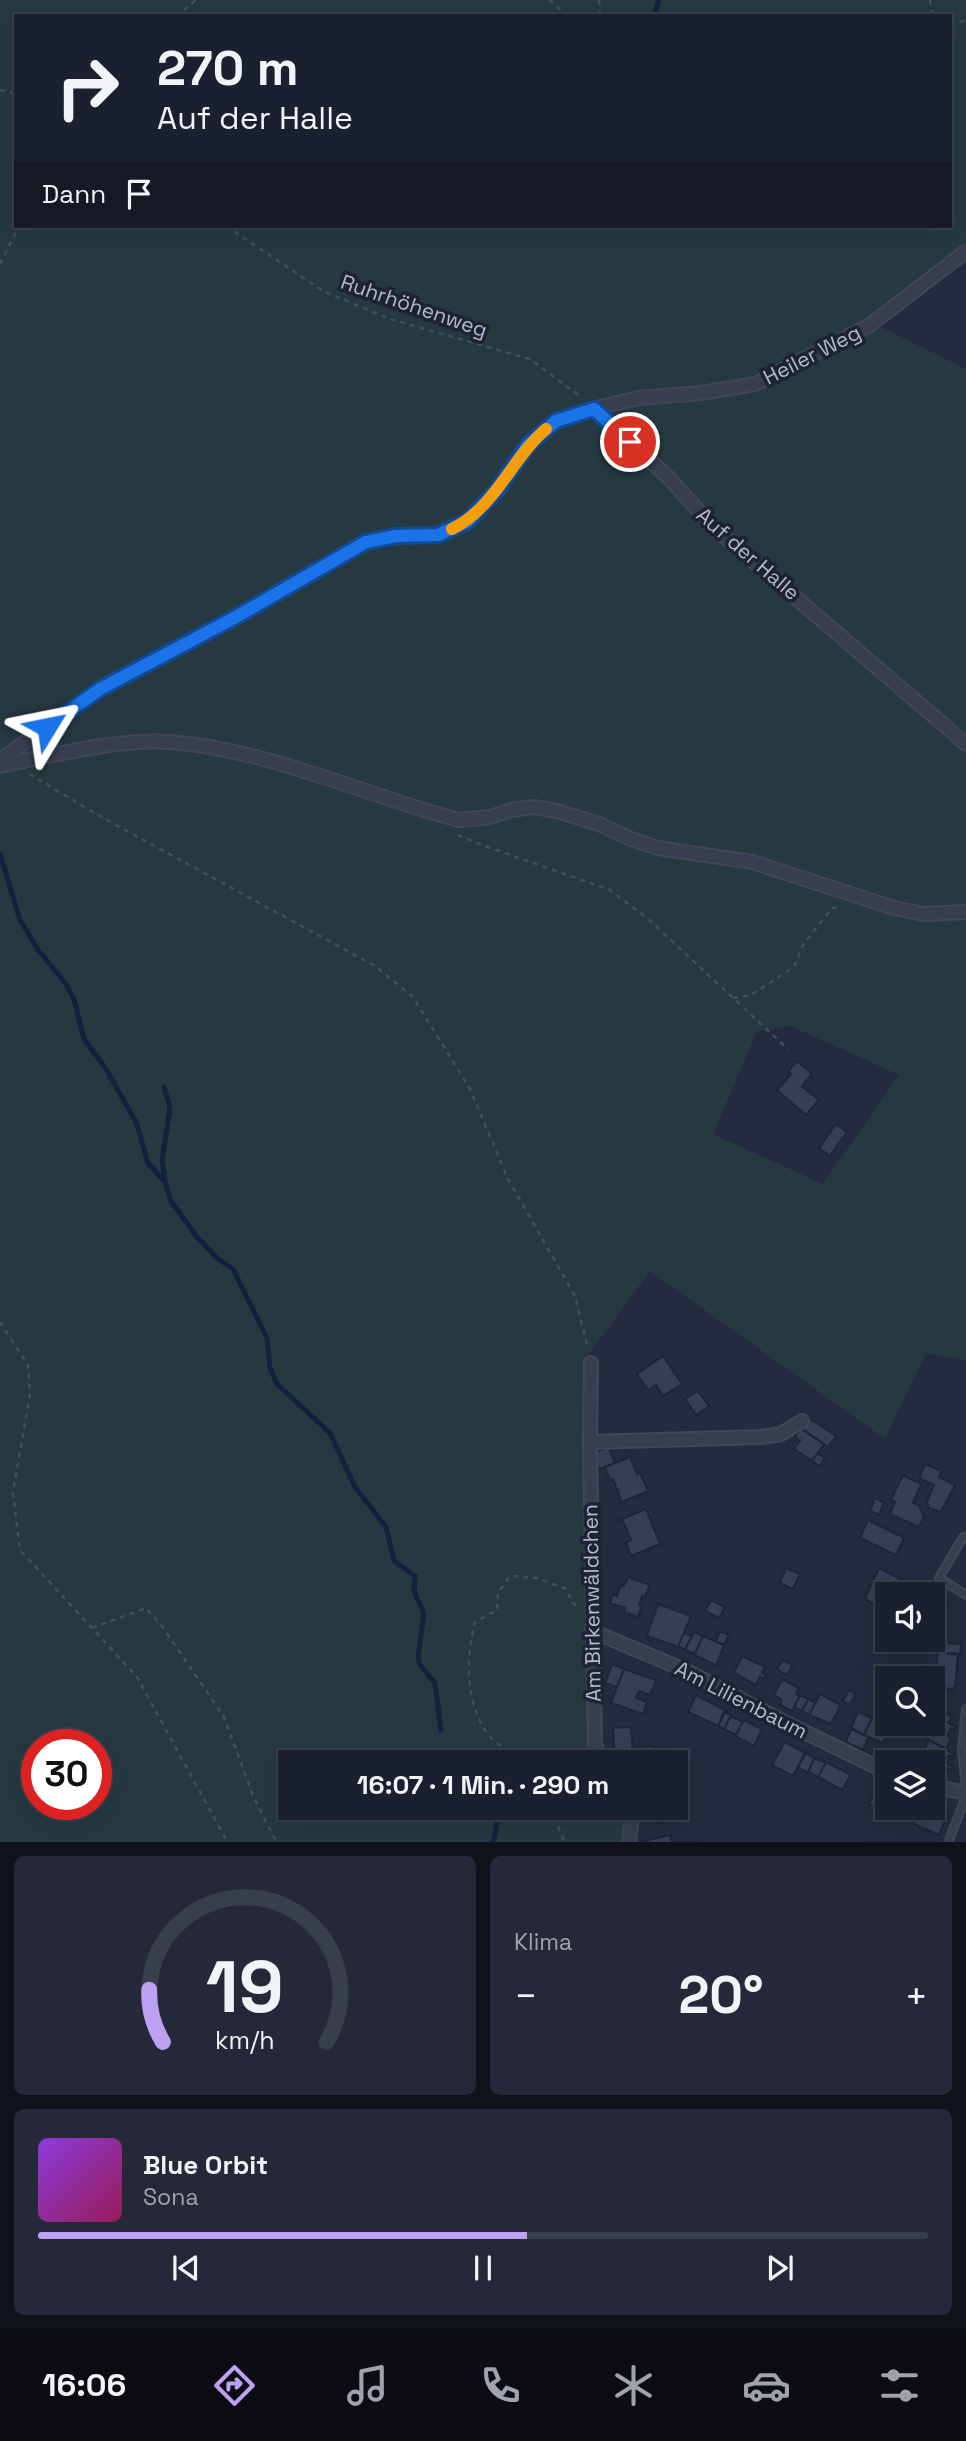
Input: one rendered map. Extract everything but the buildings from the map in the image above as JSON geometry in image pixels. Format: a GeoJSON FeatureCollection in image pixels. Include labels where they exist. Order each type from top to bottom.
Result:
{"type":"FeatureCollection","features":[{"type":"Feature","properties":{"kind":"street","name":"Heiler Weg"},"geometry":{"type":"LineString","coordinates":[[594,409],[639,398],[701,393],[755,384],[870,325],[965,252]]}},
{"type":"Feature","properties":{"kind":"street","name":"Auf der Halle"},"geometry":{"type":"LineString","coordinates":[[594,409],[670,478],[711,525],[966,744]]}},
{"type":"Feature","properties":{"kind":"street"},"geometry":{"type":"LineString","coordinates":[[4,763],[100,689],[236,617],[366,542],[396,536],[438,535],[468,521],[497,490],[528,445],[556,421],[594,409]]}},
{"type":"Feature","properties":{"kind":"street"},"geometry":{"type":"LineString","coordinates":[[4,763],[101,747],[169,742],[248,755],[459,820],[490,817],[511,810],[534,807],[557,811],[599,824],[658,848],[752,862],[894,908],[924,914],[966,912]]}},
{"type":"Feature","properties":{"kind":"street","name":"Am Birkenwäldchen"},"geometry":{"type":"LineString","coordinates":[[591,1363],[592,1631],[595,1745],[598,1750]]}},
{"type":"Feature","properties":{"kind":"street"},"geometry":{"type":"LineString","coordinates":[[590,1442],[761,1437],[781,1434],[802,1421]]}},
{"type":"Feature","properties":{"kind":"street","name":"Am Lilienbaum"},"geometry":{"type":"LineString","coordinates":[[592,1631],[687,1671],[875,1766]]}},
{"type":"Feature","properties":{"kind":"street"},"geometry":{"type":"LineString","coordinates":[[945,1789],[966,1794]]}},
{"type":"Feature","properties":{"kind":"street"},"geometry":{"type":"LineString","coordinates":[[629,1842],[632,1820]]}},
{"type":"Feature","properties":{"kind":"lane"},"geometry":{"type":"LineString","coordinates":[[963,1537],[939,1578],[966,1595]]}},
{"type":"Feature","properties":{"kind":"lane"},"geometry":{"type":"LineString","coordinates":[[966,1709],[962,1750],[966,1787]]}},
{"type":"Feature","properties":{"kind":"lane"},"geometry":{"type":"LineString","coordinates":[[948,1842],[966,1794]]}},
{"type":"Feature","properties":{"kind":"path"},"geometry":{"type":"LineString","coordinates":[[178,14],[196,0]]}},
{"type":"Feature","properties":{"kind":"path"},"geometry":{"type":"LineString","coordinates":[[549,0],[566,14]]}},
{"type":"Feature","properties":{"kind":"path"},"geometry":{"type":"LineString","coordinates":[[0,264],[18,228]]}},
{"type":"Feature","properties":{"kind":"path","name":"Ruhrhöhenweg"},"geometry":{"type":"LineString","coordinates":[[229,228],[323,291],[356,306],[390,319],[530,359],[565,383],[594,409]]}},
{"type":"Feature","properties":{"kind":"path"},"geometry":{"type":"LineString","coordinates":[[4,763],[375,966],[413,997],[470,1089],[508,1179],[575,1296],[591,1363]]}},
{"type":"Feature","properties":{"kind":"path"},"geometry":{"type":"LineString","coordinates":[[449,830],[482,845],[610,890],[647,918],[788,1049]]}},
{"type":"Feature","properties":{"kind":"path"},"geometry":{"type":"LineString","coordinates":[[733,998],[751,995],[794,967],[803,945],[832,908],[845,906]]}},
{"type":"Feature","properties":{"kind":"path"},"geometry":{"type":"LineString","coordinates":[[0,1322],[28,1365],[30,1394],[13,1492],[20,1550],[137,1677],[227,1842]]}},
{"type":"Feature","properties":{"kind":"path"},"geometry":{"type":"LineString","coordinates":[[509,1750],[486,1732],[476,1711],[468,1646],[475,1622],[497,1610],[498,1593],[510,1576],[537,1578],[566,1589],[573,1603],[581,1610],[592,1609]]}},
{"type":"Feature","properties":{"kind":"path"},"geometry":{"type":"LineString","coordinates":[[92,1628],[146,1608],[162,1626],[225,1717],[254,1798],[276,1842]]}},
{"type":"Feature","properties":{"kind":"path"},"geometry":{"type":"LineString","coordinates":[[555,1820],[565,1842]]}},
{"type":"Feature","properties":{"kind":"shaded area"},"geometry":{"type":"Polygon","coordinates":[[[0,0],[966,0],[964,251],[869,323],[743,388],[756,386],[875,324],[966,369],[966,736],[742,548],[691,500],[687,506],[710,529],[966,750],[966,909],[936,911],[905,907],[773,865],[710,850],[893,910],[930,916],[966,915],[966,1361],[926,1353],[885,1439],[650,1271],[587,1357],[592,1750],[278,1750],[278,1820],[625,1820],[623,1842],[0,1842],[0,0]],[[791,1026],[757,1031],[713,1134],[823,1184],[899,1075],[791,1026]]]}},
{"type":"Feature","properties":{"kind":"waterway"},"geometry":{"type":"LineString","coordinates":[[655,14],[659,0]]}},
{"type":"Feature","properties":{"kind":"waterway"},"geometry":{"type":"LineString","coordinates":[[0,854],[20,920],[74,999],[84,1039],[106,1069],[136,1122],[148,1163],[165,1182],[171,1201],[196,1236],[218,1259],[233,1269],[267,1338],[270,1368],[277,1384],[330,1433],[355,1487],[386,1527],[394,1561],[415,1576],[414,1591],[424,1614],[418,1656],[420,1665],[435,1683],[441,1730]]}},
{"type":"Feature","properties":{"kind":"waterway"},"geometry":{"type":"LineString","coordinates":[[164,1087],[170,1108],[162,1160],[165,1180]]}},
{"type":"Feature","properties":{"kind":"waterway"},"geometry":{"type":"LineString","coordinates":[[493,1842],[498,1820]]}},
{"type":"Feature","properties":{"kind":"slow traffic"},"geometry":{"type":"LineString","coordinates":[[452,529],[468,521],[497,490],[528,445],[546,429]]}},
{"type":"Feature","properties":{"kind":"route"},"geometry":{"type":"LineString","coordinates":[[47,727],[100,689],[236,617],[366,542],[396,536],[438,535],[468,521],[497,490],[528,445],[556,421],[594,409],[630,442]]}}]}
